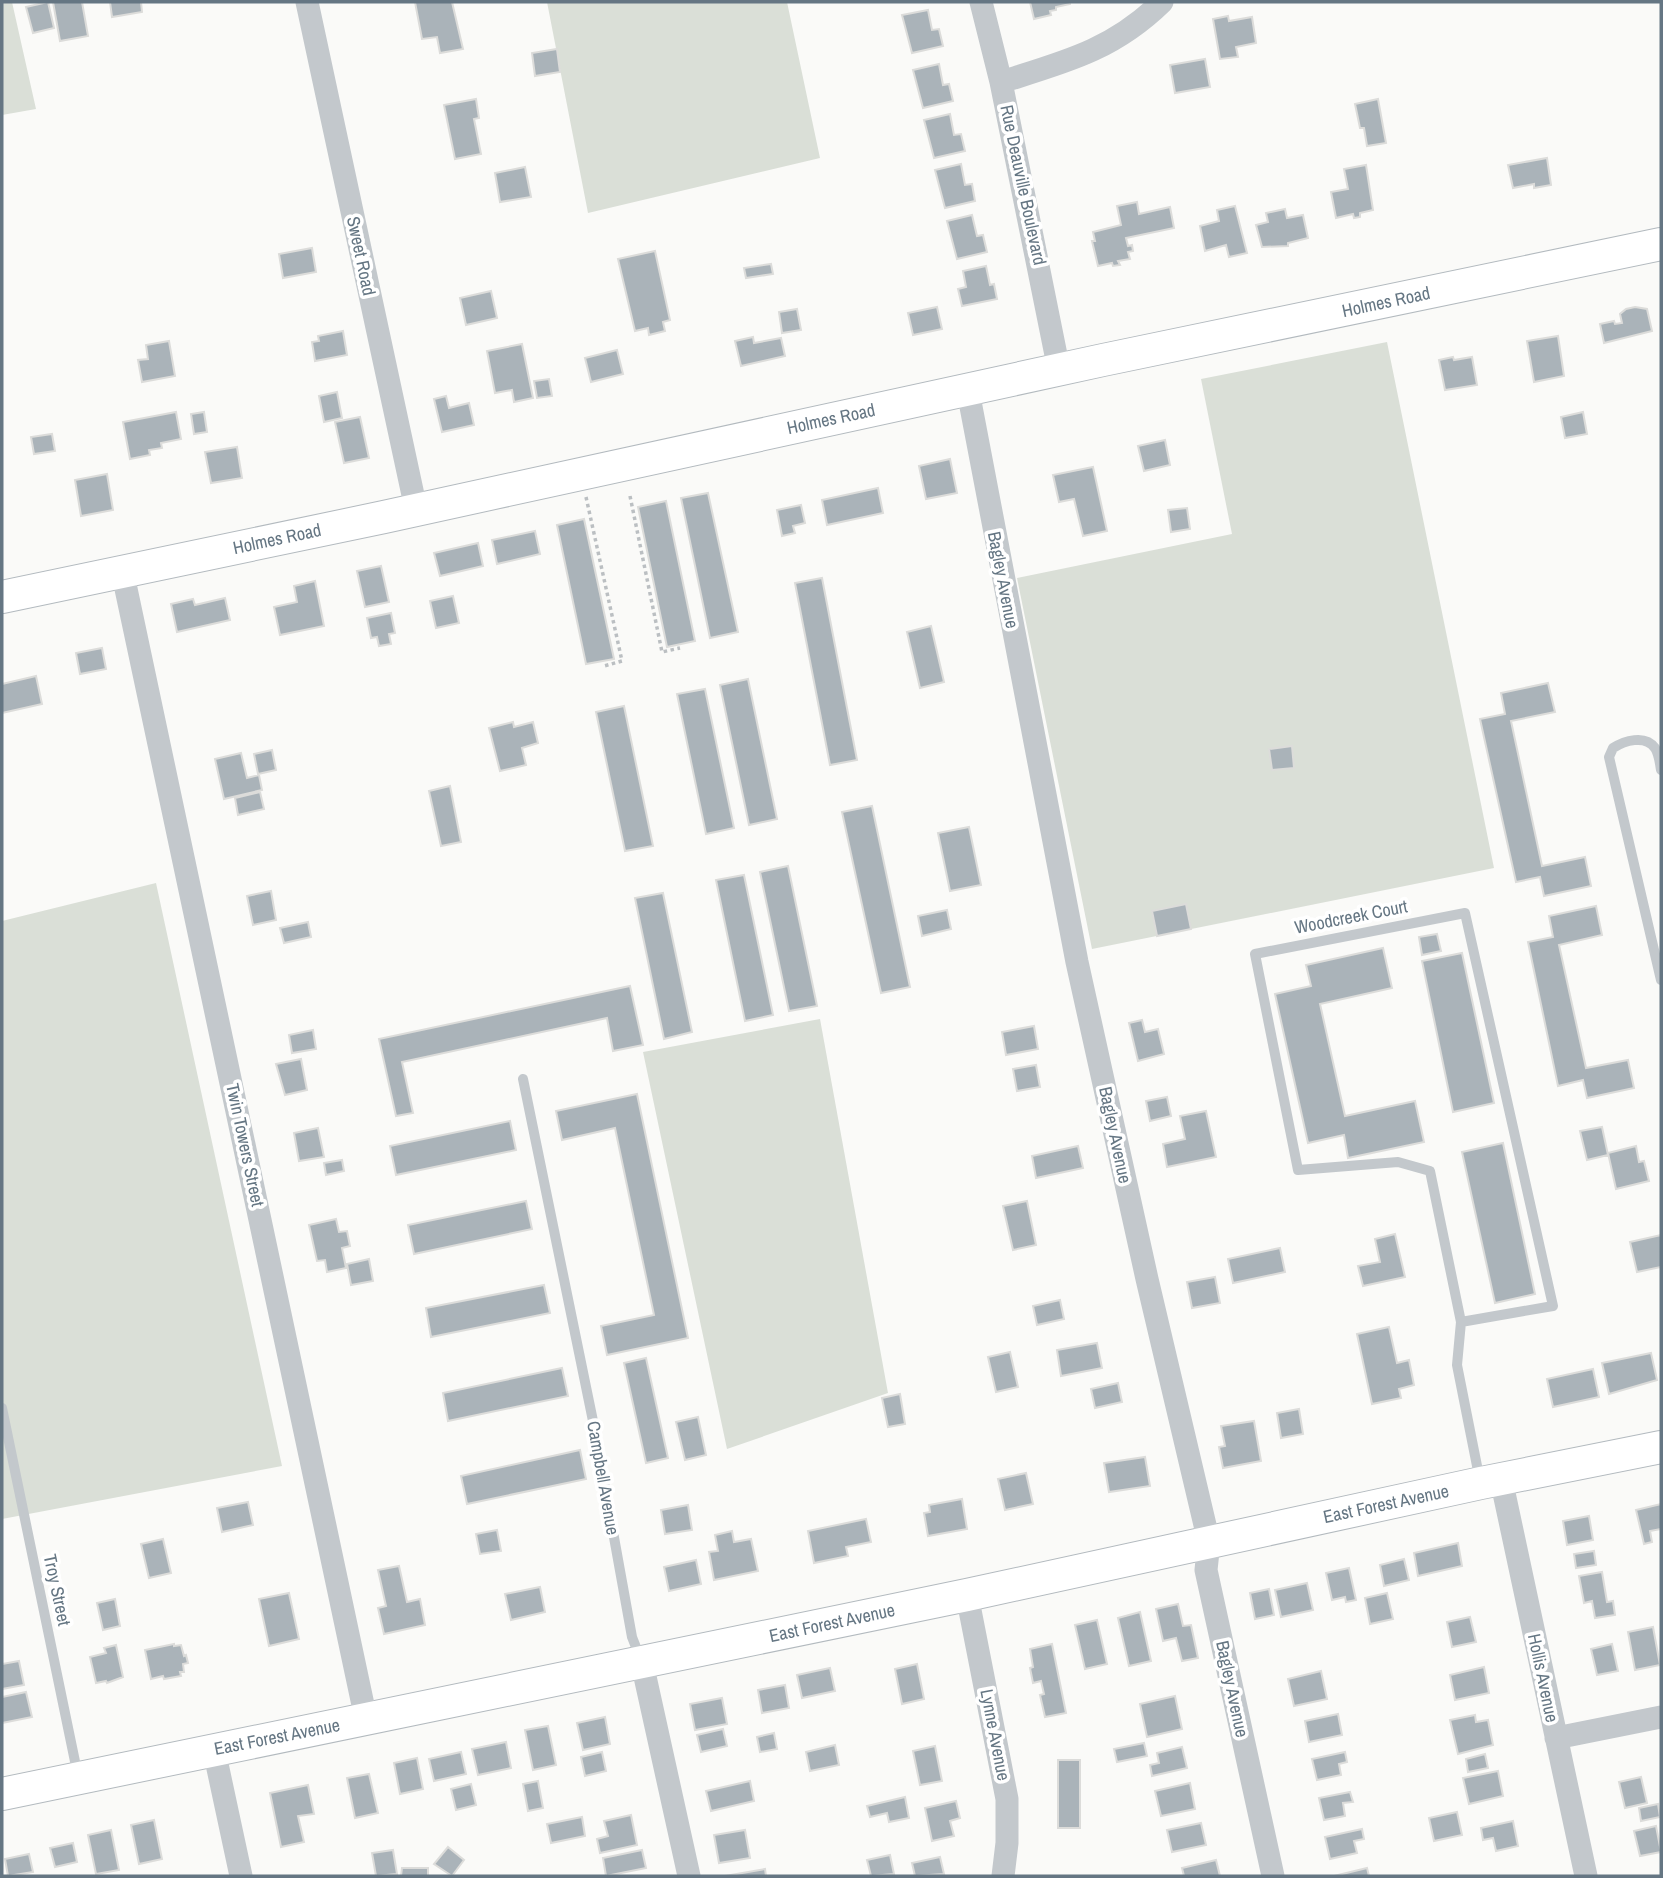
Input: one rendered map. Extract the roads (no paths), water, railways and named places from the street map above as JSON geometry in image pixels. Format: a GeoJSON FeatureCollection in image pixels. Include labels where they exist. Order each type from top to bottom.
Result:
{"type":"FeatureCollection","features":[{"type":"Feature","properties":{"kind":"main road","name":"Holmes Road"},"geometry":{"type":"LineString","coordinates":[[2,597],[1661,244]]}},
{"type":"Feature","properties":{"kind":"main road","name":"East Forest Avenue"},"geometry":{"type":"LineString","coordinates":[[2,1794],[642,1663],[1490,1481],[1661,1447]]}},
{"type":"Feature","properties":{"kind":"street","name":"Sweet Road"},"geometry":{"type":"LineString","coordinates":[[307,2],[416,509]]}},
{"type":"Feature","properties":{"kind":"street","name":"Rue Deauville Boulevard"},"geometry":{"type":"LineString","coordinates":[[981,2],[1002,82],[1059,370]]}},
{"type":"Feature","properties":{"kind":"street"},"geometry":{"type":"LineString","coordinates":[[1002,82],[1084,56],[1102,47],[1131,28],[1161,2]]}},
{"type":"Feature","properties":{"kind":"street","name":"Bagley Avenue"},"geometry":{"type":"LineString","coordinates":[[968,391],[1077,962],[1209,1542],[1206,1570],[1273,1876]]}},
{"type":"Feature","properties":{"kind":"street","name":"Twin Towers Street"},"geometry":{"type":"LineString","coordinates":[[122,570],[366,1719]]}},
{"type":"Feature","properties":{"kind":"street","name":"Hollis Avenue"},"geometry":{"type":"LineString","coordinates":[[1490,1481],[1556,1738],[1586,1876]]}},
{"type":"Feature","properties":{"kind":"street","name":"Lynne Avenue"},"geometry":{"type":"LineString","coordinates":[[967,1595],[1007,1799],[1007,1843],[1003,1876]]}},
{"type":"Feature","properties":{"kind":"street","name":"Campbell Avenue"},"geometry":{"type":"LineString","coordinates":[[642,1663],[689,1876]]}},
{"type":"Feature","properties":{"kind":"street"},"geometry":{"type":"LineString","coordinates":[[1556,1738],[1661,1717]]}},
{"type":"Feature","properties":{"kind":"street"},"geometry":{"type":"LineString","coordinates":[[215,1750],[242,1876]]}},
{"type":"Feature","properties":{"kind":"lane"},"geometry":{"type":"LineString","coordinates":[[1661,770],[1655,748],[1646,741],[1626,741],[1613,748],[1609,757],[1661,980]]}},
{"type":"Feature","properties":{"kind":"lane","name":"Woodcreek Court"},"geometry":{"type":"LineString","coordinates":[[1461,1322],[1553,1306],[1465,912],[1255,954],[1298,1170],[1398,1162],[1430,1171],[1461,1322],[1457,1365],[1490,1481]]}},
{"type":"Feature","properties":{"kind":"lane","name":"Campbell Avenue"},"geometry":{"type":"LineString","coordinates":[[523,1079],[593,1421],[632,1637],[642,1663]]}},
{"type":"Feature","properties":{"kind":"lane","name":"Troy Street"},"geometry":{"type":"LineString","coordinates":[[2,1408],[78,1779]]}}]}
